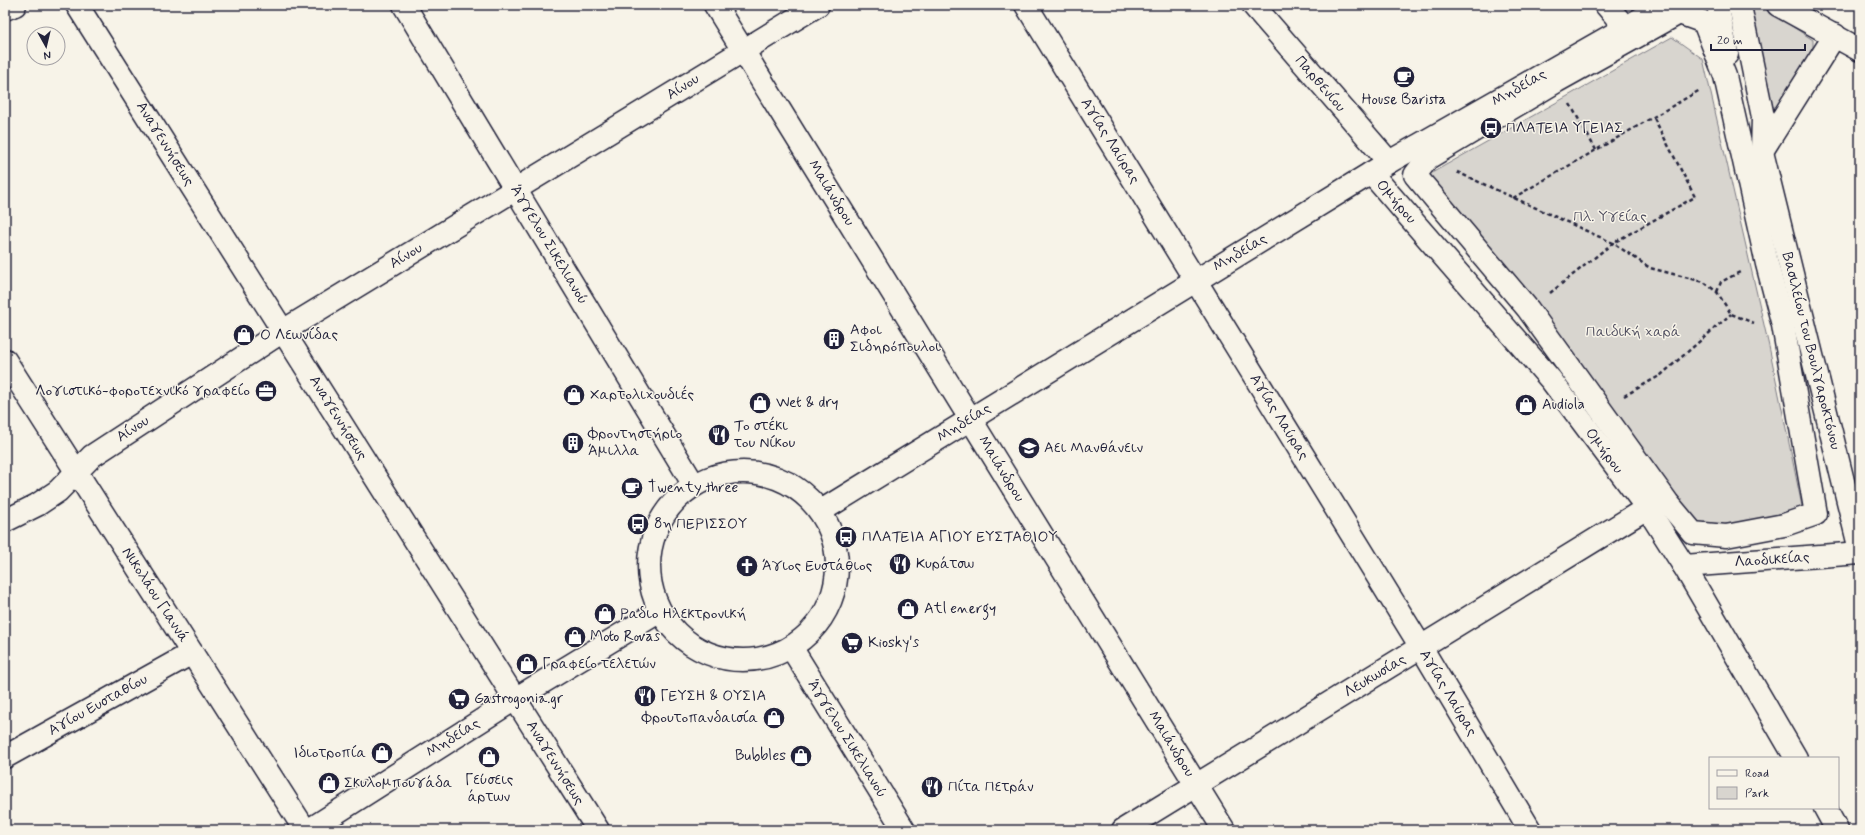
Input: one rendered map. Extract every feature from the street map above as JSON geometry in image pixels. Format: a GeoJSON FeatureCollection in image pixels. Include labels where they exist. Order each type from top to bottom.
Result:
{"type":"FeatureCollection","features":[{"type":"Feature","properties":{"kind":"street"},"geometry":{"type":"LineString","coordinates":[[5,9],[15,5]]}},
{"type":"Feature","properties":{"kind":"street","name":"Αναγεννήσεως"},"geometry":{"type":"LineString","coordinates":[[77,5],[598,830]]}},
{"type":"Feature","properties":{"kind":"street","name":"Άγγελου Σικελιανού"},"geometry":{"type":"LineString","coordinates":[[404,5],[694,485]]}},
{"type":"Feature","properties":{"kind":"street","name":"Μαιάνδρου"},"geometry":{"type":"LineString","coordinates":[[715,5],[1224,830]]}},
{"type":"Feature","properties":{"kind":"street","name":"Αίνου"},"geometry":{"type":"LineString","coordinates":[[5,521],[37,505],[58,491],[92,456],[283,331],[818,5]]}},
{"type":"Feature","properties":{"kind":"street","name":"Αγίας Λαύρας"},"geometry":{"type":"LineString","coordinates":[[1026,5],[1421,647],[1530,830]]}},
{"type":"Feature","properties":{"kind":"street","name":"Παρθενίου"},"geometry":{"type":"LineString","coordinates":[[1253,5],[1380,167]]}},
{"type":"Feature","properties":{"kind":"street"},"geometry":{"type":"LineString","coordinates":[[1606,5],[1625,27]]}},
{"type":"Feature","properties":{"kind":"street","name":"Μηδείας"},"geometry":{"type":"LineString","coordinates":[[821,511],[1380,167],[1665,5]]}},
{"type":"Feature","properties":{"kind":"street","name":"Βασιλείου του Βουλγαροκτόνου"},"geometry":{"type":"LineString","coordinates":[[1720,5],[1719,13],[1741,118],[1762,152]]}},
{"type":"Feature","properties":{"kind":"street","name":"Βασιλείου του Βουλγαροκτόνου"},"geometry":{"type":"LineString","coordinates":[[1738,5],[1741,11],[1763,118],[1762,152],[1860,550]]}},
{"type":"Feature","properties":{"kind":"street"},"geometry":{"type":"LineString","coordinates":[[1778,5],[1860,50]]}},
{"type":"Feature","properties":{"kind":"street"},"geometry":{"type":"LineString","coordinates":[[1680,13],[1704,22],[1725,76],[1783,324],[1816,514],[1784,525],[1726,536],[1693,533],[1668,503],[1528,309],[1415,175],[1428,158],[1557,81],[1680,13]]}},
{"type":"Feature","properties":{"kind":"street"},"geometry":{"type":"LineString","coordinates":[[1762,152],[1834,36]]}},
{"type":"Feature","properties":{"kind":"street","name":"Ομήρου"},"geometry":{"type":"LineString","coordinates":[[1380,167],[1551,380],[1647,508],[1684,566],[1795,757]]}},
{"type":"Feature","properties":{"kind":"street","name":"Νικολάου Γιαννά"},"geometry":{"type":"LineString","coordinates":[[5,360],[305,830]]}},
{"type":"Feature","properties":{"kind":"street"},"geometry":{"type":"LineString","coordinates":[[750,472],[779,479],[804,494],[821,511],[835,544],[837,574],[830,603],[814,628],[791,647],[765,658],[737,660],[709,654],[685,641],[660,612],[651,586],[648,562],[654,532],[670,505],[694,485],[721,474],[750,472]]}},
{"type":"Feature","properties":{"kind":"street","name":"Λευκωσίας"},"geometry":{"type":"LineString","coordinates":[[1123,830],[1647,508]]}},
{"type":"Feature","properties":{"kind":"street","name":"Λαοδικείας"},"geometry":{"type":"LineString","coordinates":[[1684,566],[1860,553]]}},
{"type":"Feature","properties":{"kind":"street","name":"Μηδείας"},"geometry":{"type":"LineString","coordinates":[[309,830],[515,699],[660,612]]}},
{"type":"Feature","properties":{"kind":"street","name":"Άγγελου Σικελιανού"},"geometry":{"type":"LineString","coordinates":[[791,647],[904,830]]}},
{"type":"Feature","properties":{"kind":"street","name":"Αγίου Ευσταθίου"},"geometry":{"type":"LineString","coordinates":[[5,758],[192,653]]}},
{"type":"Feature","properties":{"kind":"street"},"geometry":{"type":"LineString","coordinates":[[1826,809],[1838,830]]}},
{"type":"Feature","properties":{"kind":"path"},"geometry":{"type":"LineString","coordinates":[[1513,198],[1725,76]]}},
{"type":"Feature","properties":{"kind":"path"},"geometry":{"type":"LineString","coordinates":[[1557,81],[1596,150]]}},
{"type":"Feature","properties":{"kind":"path"},"geometry":{"type":"LineString","coordinates":[[1528,309],[1613,244],[1695,197],[1654,118]]}},
{"type":"Feature","properties":{"kind":"path"},"geometry":{"type":"LineString","coordinates":[[1428,158],[1613,244],[1650,268],[1704,282],[1717,292],[1731,314],[1757,324],[1783,324]]}},
{"type":"Feature","properties":{"kind":"path"},"geometry":{"type":"LineString","coordinates":[[1600,409],[1661,375],[1731,314]]}},
{"type":"Feature","properties":{"kind":"green space"},"geometry":{"type":"Polygon","coordinates":[[[1749,5],[1760,5],[1813,40],[1813,53],[1777,108],[1771,106],[1749,5]]]}},
{"type":"Feature","properties":{"kind":"green space","name":"Πλ. Υγείας"},"geometry":{"type":"Polygon","coordinates":[[[1672,37],[1703,59],[1770,351],[1803,511],[1773,521],[1698,528],[1578,374],[1414,183],[1672,37]]]}},
{"type":"Feature","properties":{"kind":"place","name":"House Barista"},"geometry":{"type":"Point","coordinates":[1404,77]}},
{"type":"Feature","properties":{"kind":"place","name":"ΠΛΑΤΕΙΑ ΥΓΕΙΑΣ"},"geometry":{"type":"Point","coordinates":[1491,128]}},
{"type":"Feature","properties":{"kind":"place","name":"Ο Λεωνίδας"},"geometry":{"type":"Point","coordinates":[244,335]}},
{"type":"Feature","properties":{"kind":"place","name":"Αφοι Σιδηρόπουλοι"},"geometry":{"type":"Point","coordinates":[834,339]}},
{"type":"Feature","properties":{"kind":"place","name":"Λογιστικό-φοροτεχνικό γραφείο"},"geometry":{"type":"Point","coordinates":[266,391]}},
{"type":"Feature","properties":{"kind":"place","name":"Χαρτολιχουδιές"},"geometry":{"type":"Point","coordinates":[574,395]}},
{"type":"Feature","properties":{"kind":"place","name":"Wet & dry"},"geometry":{"type":"Point","coordinates":[760,403]}},
{"type":"Feature","properties":{"kind":"place","name":"Audiola"},"geometry":{"type":"Point","coordinates":[1526,405]}},
{"type":"Feature","properties":{"kind":"place","name":"Το στέκι του Νίκου"},"geometry":{"type":"Point","coordinates":[719,435]}},
{"type":"Feature","properties":{"kind":"place","name":"Φροντηστήριο Άμιλλα"},"geometry":{"type":"Point","coordinates":[573,443]}},
{"type":"Feature","properties":{"kind":"place","name":"Αει Μανθάνειν"},"geometry":{"type":"Point","coordinates":[1029,448]}},
{"type":"Feature","properties":{"kind":"place","name":"Twenty three"},"geometry":{"type":"Point","coordinates":[632,488]}},
{"type":"Feature","properties":{"kind":"place","name":"8η ΠΕΡΙΣΣΟΥ"},"geometry":{"type":"Point","coordinates":[638,524]}},
{"type":"Feature","properties":{"kind":"place","name":"ΠΛΑΤΕΙΑ ΑΓΙΟΥ ΕΥΣΤΑΘΙΟΥ"},"geometry":{"type":"Point","coordinates":[846,537]}},
{"type":"Feature","properties":{"kind":"place","name":"Κυράτσω"},"geometry":{"type":"Point","coordinates":[900,564]}},
{"type":"Feature","properties":{"kind":"place","name":"Άγιος Ευστάθιος"},"geometry":{"type":"Point","coordinates":[747,566]}},
{"type":"Feature","properties":{"kind":"place","name":"Atl energy"},"geometry":{"type":"Point","coordinates":[908,609]}},
{"type":"Feature","properties":{"kind":"place","name":"Ραδιο Ηλεκτρονική"},"geometry":{"type":"Point","coordinates":[605,614]}},
{"type":"Feature","properties":{"kind":"place","name":"Moto Rovas"},"geometry":{"type":"Point","coordinates":[575,637]}},
{"type":"Feature","properties":{"kind":"place","name":"Kiosky's"},"geometry":{"type":"Point","coordinates":[852,643]}},
{"type":"Feature","properties":{"kind":"place","name":"Γραφείο τελετών"},"geometry":{"type":"Point","coordinates":[527,664]}},
{"type":"Feature","properties":{"kind":"place","name":"ΓΕΥΣΗ & ΟΥΣΙΑ"},"geometry":{"type":"Point","coordinates":[645,696]}},
{"type":"Feature","properties":{"kind":"place","name":"Gastrogonia.gr"},"geometry":{"type":"Point","coordinates":[459,699]}},
{"type":"Feature","properties":{"kind":"place","name":"Φρουτοπανδαισία"},"geometry":{"type":"Point","coordinates":[774,718]}},
{"type":"Feature","properties":{"kind":"place","name":"Ιδιοτροπία"},"geometry":{"type":"Point","coordinates":[382,753]}},
{"type":"Feature","properties":{"kind":"place","name":"Bubbles"},"geometry":{"type":"Point","coordinates":[801,756]}},
{"type":"Feature","properties":{"kind":"place","name":"Γεύσεις άρτων"},"geometry":{"type":"Point","coordinates":[489,757]}},
{"type":"Feature","properties":{"kind":"place","name":"Σκυλομπουγάδα"},"geometry":{"type":"Point","coordinates":[329,783]}},
{"type":"Feature","properties":{"kind":"place","name":"Πίτα Πετράν"},"geometry":{"type":"Point","coordinates":[932,787]}},
{"type":"Feature","properties":{"kind":"park label","name":"Παιδική χαρά"},"geometry":{"type":"Point","coordinates":[1633,332]}}]}
